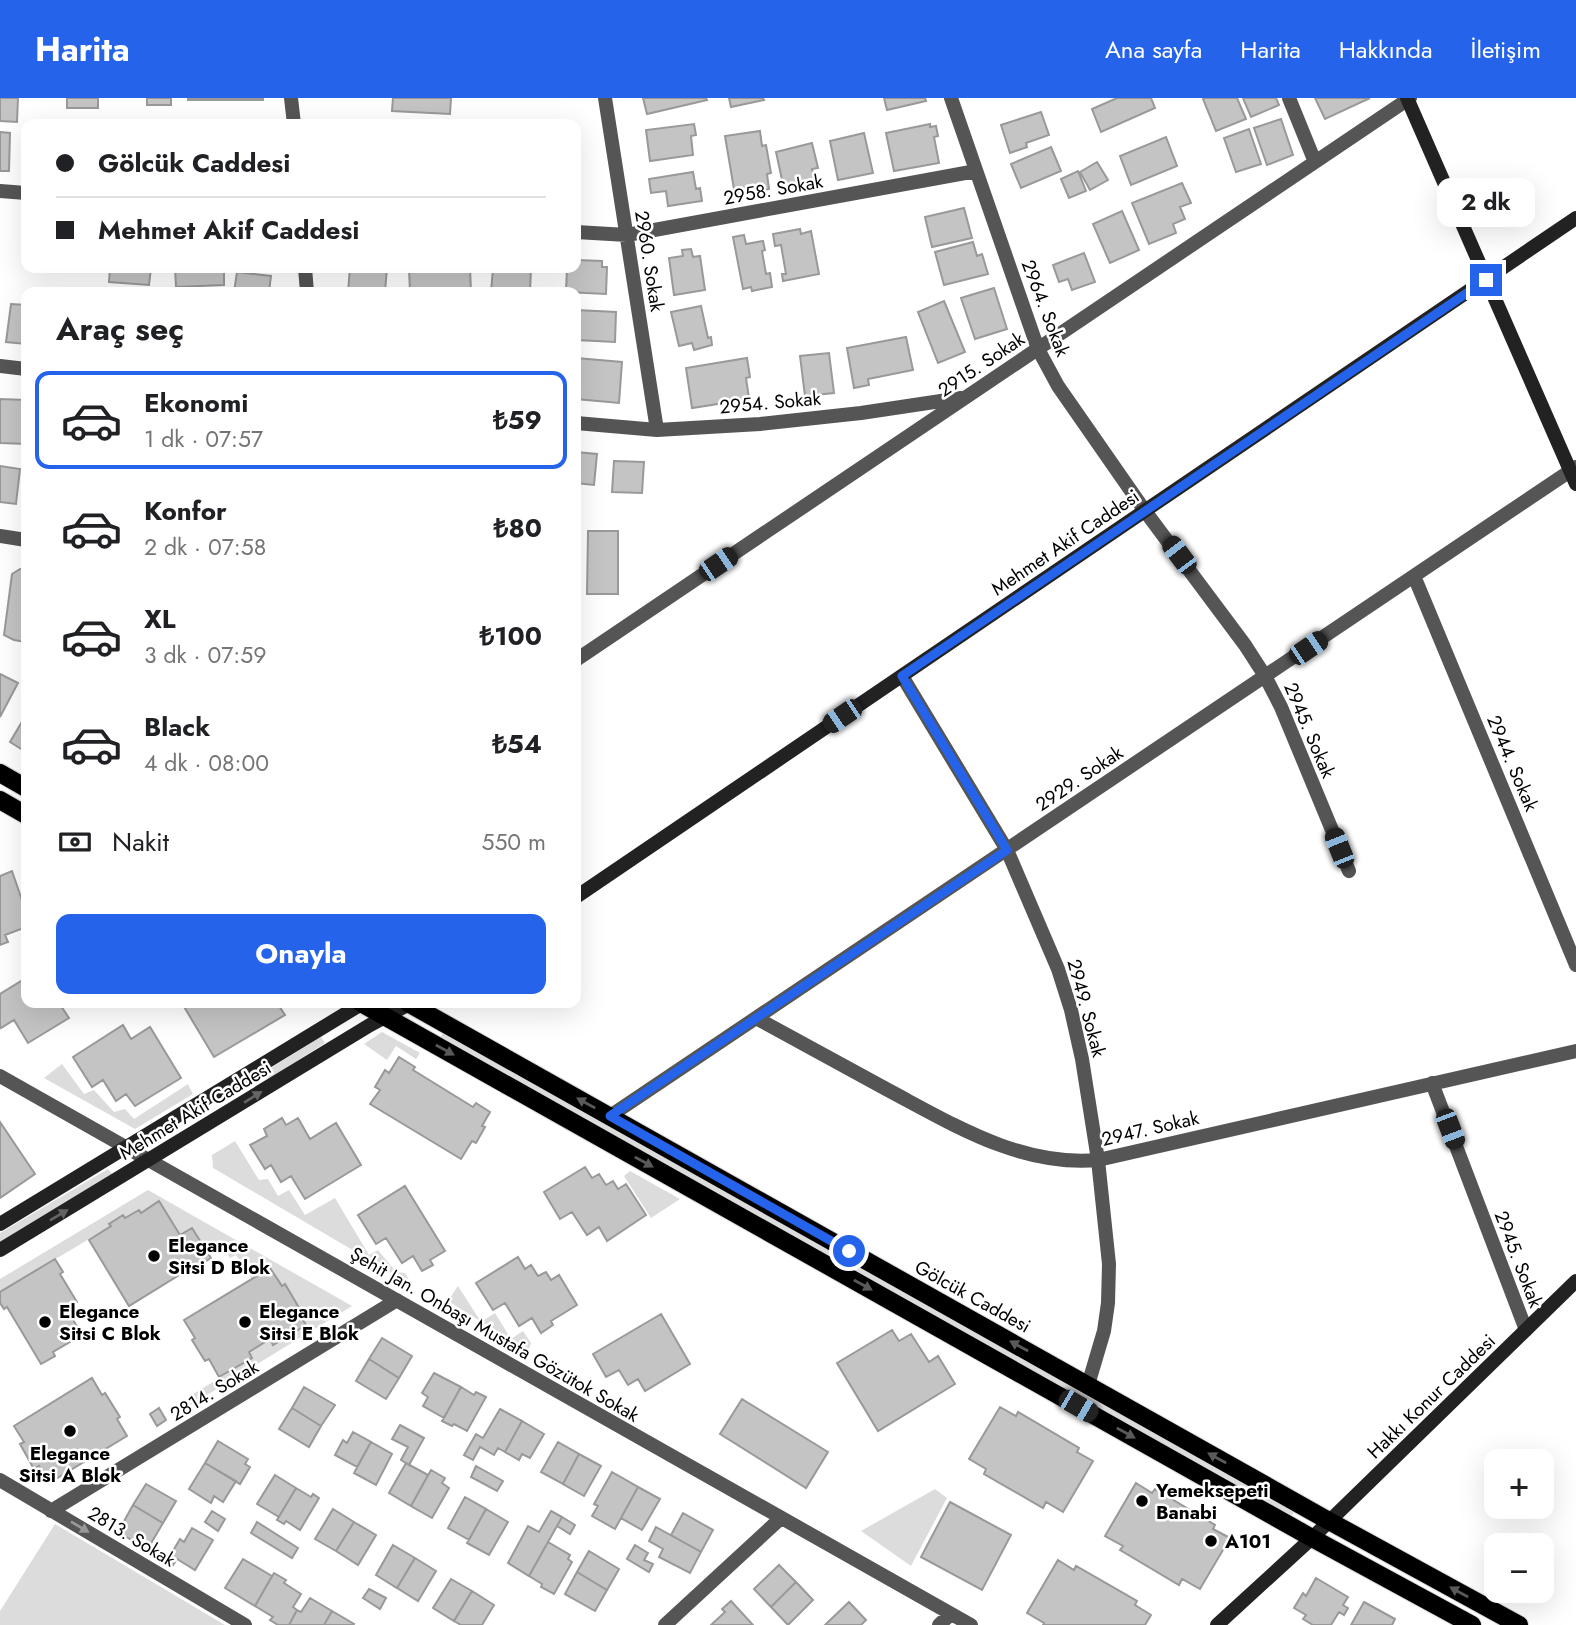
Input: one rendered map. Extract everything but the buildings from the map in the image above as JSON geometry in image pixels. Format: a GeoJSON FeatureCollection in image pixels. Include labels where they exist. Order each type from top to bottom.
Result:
{"type":"FeatureCollection","features":[{"type":"Feature","properties":{"kind":"main road"},"geometry":{"type":"LineString","coordinates":[[0,773],[21,785]]}},
{"type":"Feature","properties":{"kind":"main road"},"geometry":{"type":"LineString","coordinates":[[0,800],[21,811]]}},
{"type":"Feature","properties":{"kind":"main road"},"geometry":{"type":"LineString","coordinates":[[371,1008],[1312,1538],[1472,1625]]}},
{"type":"Feature","properties":{"kind":"main road","name":"Gölcük Caddesi"},"geometry":{"type":"LineString","coordinates":[[418,1008],[1329,1521],[1519,1625]]}},
{"type":"Feature","properties":{"kind":"street"},"geometry":{"type":"LineString","coordinates":[[292,98],[294,119]]}},
{"type":"Feature","properties":{"kind":"street","name":"2960. Sokak"},"geometry":{"type":"LineString","coordinates":[[605,98],[657,430]]}},
{"type":"Feature","properties":{"kind":"street","name":"2964. Sokak"},"geometry":{"type":"LineString","coordinates":[[951,98],[1038,349],[1058,386],[1145,511]]}},
{"type":"Feature","properties":{"kind":"street"},"geometry":{"type":"LineString","coordinates":[[1289,98],[1315,162]]}},
{"type":"Feature","properties":{"kind":"street"},"geometry":{"type":"LineString","coordinates":[[1408,99],[1574,474]]}},
{"type":"Feature","properties":{"kind":"street","name":"2915. Sokak"},"geometry":{"type":"LineString","coordinates":[[581,657],[1408,99]]}},
{"type":"Feature","properties":{"kind":"street","name":"2958. Sokak"},"geometry":{"type":"LineString","coordinates":[[581,232],[627,234],[976,171]]}},
{"type":"Feature","properties":{"kind":"street"},"geometry":{"type":"LineString","coordinates":[[0,191],[21,193]]}},
{"type":"Feature","properties":{"kind":"street","name":"Mehmet Akif Caddesi"},"geometry":{"type":"LineString","coordinates":[[581,894],[1576,218]]}},
{"type":"Feature","properties":{"kind":"street"},"geometry":{"type":"LineString","coordinates":[[0,366],[21,368]]}},
{"type":"Feature","properties":{"kind":"street","name":"2954. Sokak"},"geometry":{"type":"LineString","coordinates":[[581,423],[657,430],[760,424],[861,413],[966,397]]}},
{"type":"Feature","properties":{"kind":"street","name":"2929. Sokak"},"geometry":{"type":"LineString","coordinates":[[610,1116],[1414,576],[1574,474]]}},
{"type":"Feature","properties":{"kind":"street","name":"2945. Sokak"},"geometry":{"type":"LineString","coordinates":[[1145,511],[1265,676],[1281,707],[1349,871]]}},
{"type":"Feature","properties":{"kind":"street"},"geometry":{"type":"LineString","coordinates":[[0,536],[21,539]]}},
{"type":"Feature","properties":{"kind":"street","name":"2944. Sokak"},"geometry":{"type":"LineString","coordinates":[[1414,576],[1576,965]]}},
{"type":"Feature","properties":{"kind":"street","name":"2949. Sokak"},"geometry":{"type":"LineString","coordinates":[[902,676],[1007,850],[1058,970],[1071,1010],[1082,1059],[1098,1160],[1109,1264],[1104,1331],[1088,1385]]}},
{"type":"Feature","properties":{"kind":"street","name":"Mehmet Akif Caddesi"},"geometry":{"type":"LineString","coordinates":[[0,1224],[354,1008]]}},
{"type":"Feature","properties":{"kind":"street","name":"Mehmet Akif Caddesi"},"geometry":{"type":"LineString","coordinates":[[0,1250],[401,1008]]}},
{"type":"Feature","properties":{"kind":"street","name":"2947. Sokak"},"geometry":{"type":"LineString","coordinates":[[757,1018],[960,1128],[997,1144],[1061,1161],[1098,1160],[1576,1051]]}},
{"type":"Feature","properties":{"kind":"street","name":"Şehit Jan. Onbaşı Mustafa Gözütok Sokak"},"geometry":{"type":"LineString","coordinates":[[0,1076],[971,1625]]}},
{"type":"Feature","properties":{"kind":"street","name":"2945. Sokak"},"geometry":{"type":"LineString","coordinates":[[1432,1083],[1526,1330]]}},
{"type":"Feature","properties":{"kind":"street","name":"Hakkı Konur Caddesi"},"geometry":{"type":"LineString","coordinates":[[1217,1625],[1312,1538],[1576,1281]]}},
{"type":"Feature","properties":{"kind":"street","name":"2814. Sokak"},"geometry":{"type":"LineString","coordinates":[[51,1511],[397,1300]]}},
{"type":"Feature","properties":{"kind":"street","name":"2813. Sokak"},"geometry":{"type":"LineString","coordinates":[[0,1480],[245,1625]]}},
{"type":"Feature","properties":{"kind":"street"},"geometry":{"type":"LineString","coordinates":[[665,1625],[781,1518]]}},
{"type":"Feature","properties":{"kind":"street"},"geometry":{"type":"LineString","coordinates":[[939,1625],[951,1614]]}},
{"type":"Feature","properties":{"kind":"shaded area"},"geometry":{"type":"Polygon","coordinates":[[[382,1032],[420,1053],[416,1059],[396,1046],[387,1060],[364,1044],[382,1032]]]}},
{"type":"Feature","properties":{"kind":"shaded area"},"geometry":{"type":"Polygon","coordinates":[[[443,1033],[1295,1511],[1291,1516],[440,1038],[443,1033]]]}},
{"type":"Feature","properties":{"kind":"shaded area"},"geometry":{"type":"Polygon","coordinates":[[[321,1037],[325,1043],[268,1079],[264,1072],[321,1037]]]}},
{"type":"Feature","properties":{"kind":"shaded area"},"geometry":{"type":"Polygon","coordinates":[[[62,1064],[84,1094],[94,1090],[114,1112],[125,1109],[134,1119],[188,1084],[193,1094],[135,1129],[44,1078],[62,1064]]]}},
{"type":"Feature","properties":{"kind":"shaded area"},"geometry":{"type":"Polygon","coordinates":[[[235,1141],[259,1180],[268,1179],[278,1196],[289,1190],[305,1215],[335,1198],[369,1255],[378,1250],[396,1272],[405,1273],[412,1285],[213,1168],[212,1155],[235,1141]]]}},
{"type":"Feature","properties":{"kind":"shaded area"},"geometry":{"type":"Polygon","coordinates":[[[108,1169],[112,1174],[0,1242],[0,1233],[108,1169]]]}},
{"type":"Feature","properties":{"kind":"shaded area"},"geometry":{"type":"Polygon","coordinates":[[[630,1171],[680,1199],[651,1218],[624,1176],[630,1171]]]}},
{"type":"Feature","properties":{"kind":"shaded area"},"geometry":{"type":"Polygon","coordinates":[[[148,1190],[352,1306],[189,1406],[185,1399],[252,1358],[249,1352],[270,1339],[274,1345],[306,1325],[285,1285],[282,1286],[270,1268],[252,1279],[236,1255],[230,1258],[221,1244],[208,1253],[180,1235],[159,1201],[141,1213],[138,1210],[125,1218],[123,1215],[109,1224],[111,1226],[0,1292],[0,1279],[148,1190]]]}},
{"type":"Feature","properties":{"kind":"shaded area"},"geometry":{"type":"Polygon","coordinates":[[[458,1286],[481,1321],[448,1301],[458,1286]]]}},
{"type":"Feature","properties":{"kind":"shaded area"},"geometry":{"type":"Polygon","coordinates":[[[495,1313],[511,1339],[523,1331],[531,1343],[528,1351],[481,1322],[495,1313]]]}},
{"type":"Feature","properties":{"kind":"shaded area"},"geometry":{"type":"Polygon","coordinates":[[[935,1489],[947,1498],[911,1566],[861,1531],[935,1489]]]}},
{"type":"Feature","properties":{"kind":"shaded area"},"geometry":{"type":"Polygon","coordinates":[[[55,1524],[225,1625],[0,1625],[0,1611],[55,1524]]]}},
{"type":"Feature","properties":{"kind":"place","name":"Elegance Sitsi D Blok"},"geometry":{"type":"Point","coordinates":[154,1256]}},
{"type":"Feature","properties":{"kind":"place","name":"Elegance Sitsi C Blok"},"geometry":{"type":"Point","coordinates":[45,1322]}},
{"type":"Feature","properties":{"kind":"place","name":"Elegance Sitsi E Blok"},"geometry":{"type":"Point","coordinates":[245,1322]}},
{"type":"Feature","properties":{"kind":"place","name":"Elegance Sitsi A Blok"},"geometry":{"type":"Point","coordinates":[70,1431]}},
{"type":"Feature","properties":{"kind":"place","name":"Yemeksepeti Banabi"},"geometry":{"type":"Point","coordinates":[1142,1501]}},
{"type":"Feature","properties":{"kind":"place","name":"A101"},"geometry":{"type":"Point","coordinates":[1211,1541]}},
{"type":"Feature","properties":{"kind":"route"},"geometry":{"type":"LineString","coordinates":[[849,1251],[610,1116],[1007,850],[902,676],[1486,280]]}}]}
